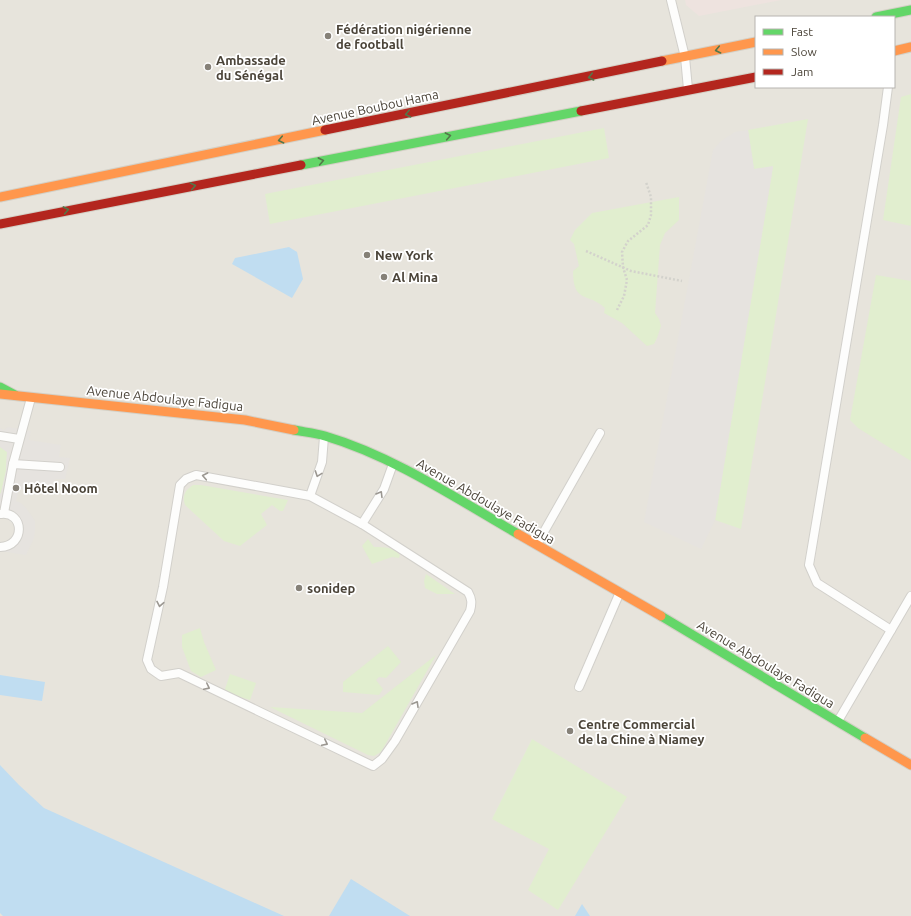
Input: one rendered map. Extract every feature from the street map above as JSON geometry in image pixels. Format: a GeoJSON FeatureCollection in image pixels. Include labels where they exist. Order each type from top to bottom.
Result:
{"type":"FeatureCollection","features":[{"type":"Feature","properties":{"kind":"main road"},"geometry":{"type":"LineString","coordinates":[[881,16],[911,10]]}},
{"type":"Feature","properties":{"kind":"main road","name":"Avenue Boubou Hama"},"geometry":{"type":"LineString","coordinates":[[0,197],[755,42]]}},
{"type":"Feature","properties":{"kind":"main road"},"geometry":{"type":"LineString","coordinates":[[895,51],[911,46]]}},
{"type":"Feature","properties":{"kind":"main road"},"geometry":{"type":"LineString","coordinates":[[0,224],[755,77]]}},
{"type":"Feature","properties":{"kind":"main road"},"geometry":{"type":"LineString","coordinates":[[0,186],[23,193]]}},
{"type":"Feature","properties":{"kind":"main road"},"geometry":{"type":"LineString","coordinates":[[13,232],[47,214]]}},
{"type":"Feature","properties":{"kind":"main road"},"geometry":{"type":"LineString","coordinates":[[0,387],[15,395]]}},
{"type":"Feature","properties":{"kind":"main road","name":"Avenue Abdoulaye Fadigua"},"geometry":{"type":"LineString","coordinates":[[0,394],[245,420],[324,436],[360,449],[393,463],[537,544],[911,765]]}},
{"type":"Feature","properties":{"kind":"lane"},"geometry":{"type":"LineString","coordinates":[[671,0],[674,18],[685,57],[688,90]]}},
{"type":"Feature","properties":{"kind":"lane"},"geometry":{"type":"LineString","coordinates":[[888,88],[883,125],[809,565],[817,583],[891,630]]}},
{"type":"Feature","properties":{"kind":"lane"},"geometry":{"type":"LineString","coordinates":[[0,547],[13,543],[17,538],[19,530],[18,522],[12,516],[2,514],[19,440],[32,397]]}},
{"type":"Feature","properties":{"kind":"lane"},"geometry":{"type":"LineString","coordinates":[[537,544],[600,433]]}},
{"type":"Feature","properties":{"kind":"lane"},"geometry":{"type":"LineString","coordinates":[[0,436],[19,440]]}},
{"type":"Feature","properties":{"kind":"lane"},"geometry":{"type":"LineString","coordinates":[[310,496],[322,462],[324,436]]}},
{"type":"Feature","properties":{"kind":"lane"},"geometry":{"type":"LineString","coordinates":[[362,524],[384,490],[393,463]]}},
{"type":"Feature","properties":{"kind":"lane"},"geometry":{"type":"LineString","coordinates":[[13,464],[60,467]]}},
{"type":"Feature","properties":{"kind":"lane"},"geometry":{"type":"LineString","coordinates":[[196,474],[310,496],[362,524],[468,592],[472,602],[470,611],[395,741],[382,759],[373,766],[178,673],[161,676],[151,669],[147,660],[163,587],[180,485],[196,474]]}},
{"type":"Feature","properties":{"kind":"lane"},"geometry":{"type":"LineString","coordinates":[[579,687],[620,592]]}},
{"type":"Feature","properties":{"kind":"lane"},"geometry":{"type":"LineString","coordinates":[[838,722],[911,596]]}},
{"type":"Feature","properties":{"kind":"path"},"geometry":{"type":"LineString","coordinates":[[616,310],[624,296],[626,280],[622,252],[628,241],[648,225],[652,216],[651,197],[646,182]]}},
{"type":"Feature","properties":{"kind":"path"},"geometry":{"type":"LineString","coordinates":[[586,251],[631,270],[682,281]]}},
{"type":"Feature","properties":{"kind":"shaded area"},"geometry":{"type":"Polygon","coordinates":[[[0,0],[911,0],[911,916],[0,916],[0,0]]]}},
{"type":"Feature","properties":{"kind":"shaded area"},"geometry":{"type":"Polygon","coordinates":[[[685,0],[781,0],[699,16],[686,5],[685,0]]]}},
{"type":"Feature","properties":{"kind":"shaded area"},"geometry":{"type":"Polygon","coordinates":[[[748,130],[754,169],[773,166],[715,520],[701,549],[644,522],[713,150],[721,141],[735,132],[748,130]]]}},
{"type":"Feature","properties":{"kind":"shaded area"},"geometry":{"type":"Polygon","coordinates":[[[8,427],[31,431],[29,440],[61,445],[59,457],[70,458],[65,479],[55,479],[52,493],[19,489],[16,501],[21,503],[27,509],[35,521],[34,538],[26,555],[0,551],[0,542],[10,540],[15,530],[13,524],[9,520],[0,518],[0,494],[6,471],[7,452],[0,447],[0,428],[4,430],[8,427]]]}},
{"type":"Feature","properties":{"kind":"green space"},"geometry":{"type":"Polygon","coordinates":[[[911,94],[911,226],[883,220],[901,97],[911,94]]]}},
{"type":"Feature","properties":{"kind":"green space"},"geometry":{"type":"Polygon","coordinates":[[[808,119],[741,529],[715,520],[773,167],[754,169],[748,130],[808,119]]]}},
{"type":"Feature","properties":{"kind":"green space"},"geometry":{"type":"Polygon","coordinates":[[[604,128],[609,158],[270,224],[265,194],[604,128]]]}},
{"type":"Feature","properties":{"kind":"green space"},"geometry":{"type":"Polygon","coordinates":[[[679,197],[679,220],[665,233],[660,245],[655,313],[661,326],[654,344],[647,346],[622,323],[604,313],[605,308],[599,303],[579,293],[574,281],[573,271],[579,266],[574,244],[570,240],[575,230],[592,213],[679,197]]]}},
{"type":"Feature","properties":{"kind":"green space"},"geometry":{"type":"Polygon","coordinates":[[[876,275],[911,281],[911,461],[858,428],[850,420],[876,275]]]}},
{"type":"Feature","properties":{"kind":"green space"},"geometry":{"type":"Polygon","coordinates":[[[0,447],[7,452],[6,471],[0,494],[0,447]]]}},
{"type":"Feature","properties":{"kind":"green space"},"geometry":{"type":"Polygon","coordinates":[[[193,485],[201,485],[288,500],[283,511],[280,511],[272,505],[261,514],[267,525],[240,546],[224,541],[185,505],[185,494],[193,485]]]}},
{"type":"Feature","properties":{"kind":"green space"},"geometry":{"type":"Polygon","coordinates":[[[368,539],[374,547],[385,547],[395,550],[400,555],[399,558],[392,557],[372,564],[362,546],[368,539]]]}},
{"type":"Feature","properties":{"kind":"green space"},"geometry":{"type":"Polygon","coordinates":[[[426,574],[455,594],[437,594],[425,588],[424,581],[426,574]]]}},
{"type":"Feature","properties":{"kind":"green space"},"geometry":{"type":"Polygon","coordinates":[[[200,628],[204,642],[216,670],[201,677],[191,671],[182,647],[182,635],[200,628]]]}},
{"type":"Feature","properties":{"kind":"green space"},"geometry":{"type":"Polygon","coordinates":[[[388,646],[401,662],[386,678],[379,677],[376,680],[383,689],[379,695],[343,692],[343,682],[388,646]]]}},
{"type":"Feature","properties":{"kind":"green space"},"geometry":{"type":"Polygon","coordinates":[[[436,655],[381,752],[374,756],[368,755],[270,707],[362,713],[436,655]]]}},
{"type":"Feature","properties":{"kind":"green space"},"geometry":{"type":"Polygon","coordinates":[[[230,674],[256,683],[250,700],[224,692],[230,674]]]}},
{"type":"Feature","properties":{"kind":"green space"},"geometry":{"type":"Polygon","coordinates":[[[532,739],[627,797],[558,910],[528,890],[549,849],[492,819],[532,739]]]}},
{"type":"Feature","properties":{"kind":"water"},"geometry":{"type":"Polygon","coordinates":[[[289,247],[297,252],[303,279],[292,298],[232,264],[235,258],[289,247]]]}},
{"type":"Feature","properties":{"kind":"water"},"geometry":{"type":"Polygon","coordinates":[[[0,675],[45,682],[42,701],[0,695],[0,675]]]}},
{"type":"Feature","properties":{"kind":"water"},"geometry":{"type":"Polygon","coordinates":[[[0,765],[44,808],[284,916],[3,916],[0,913],[0,765]]]}},
{"type":"Feature","properties":{"kind":"water"},"geometry":{"type":"Polygon","coordinates":[[[351,879],[410,916],[329,916],[351,879]]]}},
{"type":"Feature","properties":{"kind":"water"},"geometry":{"type":"Polygon","coordinates":[[[582,904],[590,916],[575,916],[582,904]]]}},
{"type":"Feature","properties":{"kind":"traffic: fast"},"geometry":{"type":"LineString","coordinates":[[881,16],[911,10]]}},
{"type":"Feature","properties":{"kind":"traffic: fast"},"geometry":{"type":"LineString","coordinates":[[301,165],[581,111]]}},
{"type":"Feature","properties":{"kind":"traffic: fast"},"geometry":{"type":"LineString","coordinates":[[0,387],[15,395]]}},
{"type":"Feature","properties":{"kind":"traffic: fast"},"geometry":{"type":"LineString","coordinates":[[294,430],[325,436],[375,455],[424,479],[518,534]]}},
{"type":"Feature","properties":{"kind":"traffic: fast"},"geometry":{"type":"LineString","coordinates":[[661,616],[865,738]]}},
{"type":"Feature","properties":{"kind":"traffic: slow"},"geometry":{"type":"LineString","coordinates":[[662,61],[755,42]]}},
{"type":"Feature","properties":{"kind":"traffic: slow"},"geometry":{"type":"LineString","coordinates":[[895,51],[911,47]]}},
{"type":"Feature","properties":{"kind":"traffic: slow"},"geometry":{"type":"LineString","coordinates":[[0,197],[325,130]]}},
{"type":"Feature","properties":{"kind":"traffic: slow"},"geometry":{"type":"LineString","coordinates":[[0,394],[245,420],[294,430]]}},
{"type":"Feature","properties":{"kind":"traffic: slow"},"geometry":{"type":"LineString","coordinates":[[518,534],[661,616]]}},
{"type":"Feature","properties":{"kind":"traffic: slow"},"geometry":{"type":"LineString","coordinates":[[865,738],[911,765]]}},
{"type":"Feature","properties":{"kind":"traffic: jam"},"geometry":{"type":"LineString","coordinates":[[325,130],[662,61]]}},
{"type":"Feature","properties":{"kind":"traffic: jam"},"geometry":{"type":"LineString","coordinates":[[581,111],[755,77]]}},
{"type":"Feature","properties":{"kind":"traffic: jam"},"geometry":{"type":"LineString","coordinates":[[0,224],[301,165]]}},
{"type":"Feature","properties":{"kind":"place","name":"Fédération nigérienne de football"},"geometry":{"type":"Point","coordinates":[328,36]}},
{"type":"Feature","properties":{"kind":"place","name":"Ambassade du Sénégal"},"geometry":{"type":"Point","coordinates":[208,67]}},
{"type":"Feature","properties":{"kind":"place","name":"New York"},"geometry":{"type":"Point","coordinates":[367,255]}},
{"type":"Feature","properties":{"kind":"place","name":"Al Mina"},"geometry":{"type":"Point","coordinates":[384,277]}},
{"type":"Feature","properties":{"kind":"place","name":"Hôtel Noom"},"geometry":{"type":"Point","coordinates":[16,488]}},
{"type":"Feature","properties":{"kind":"place","name":"sonidep"},"geometry":{"type":"Point","coordinates":[299,588]}},
{"type":"Feature","properties":{"kind":"place","name":"Centre Commercial de la Chine à Niamey"},"geometry":{"type":"Point","coordinates":[570,731]}}]}
